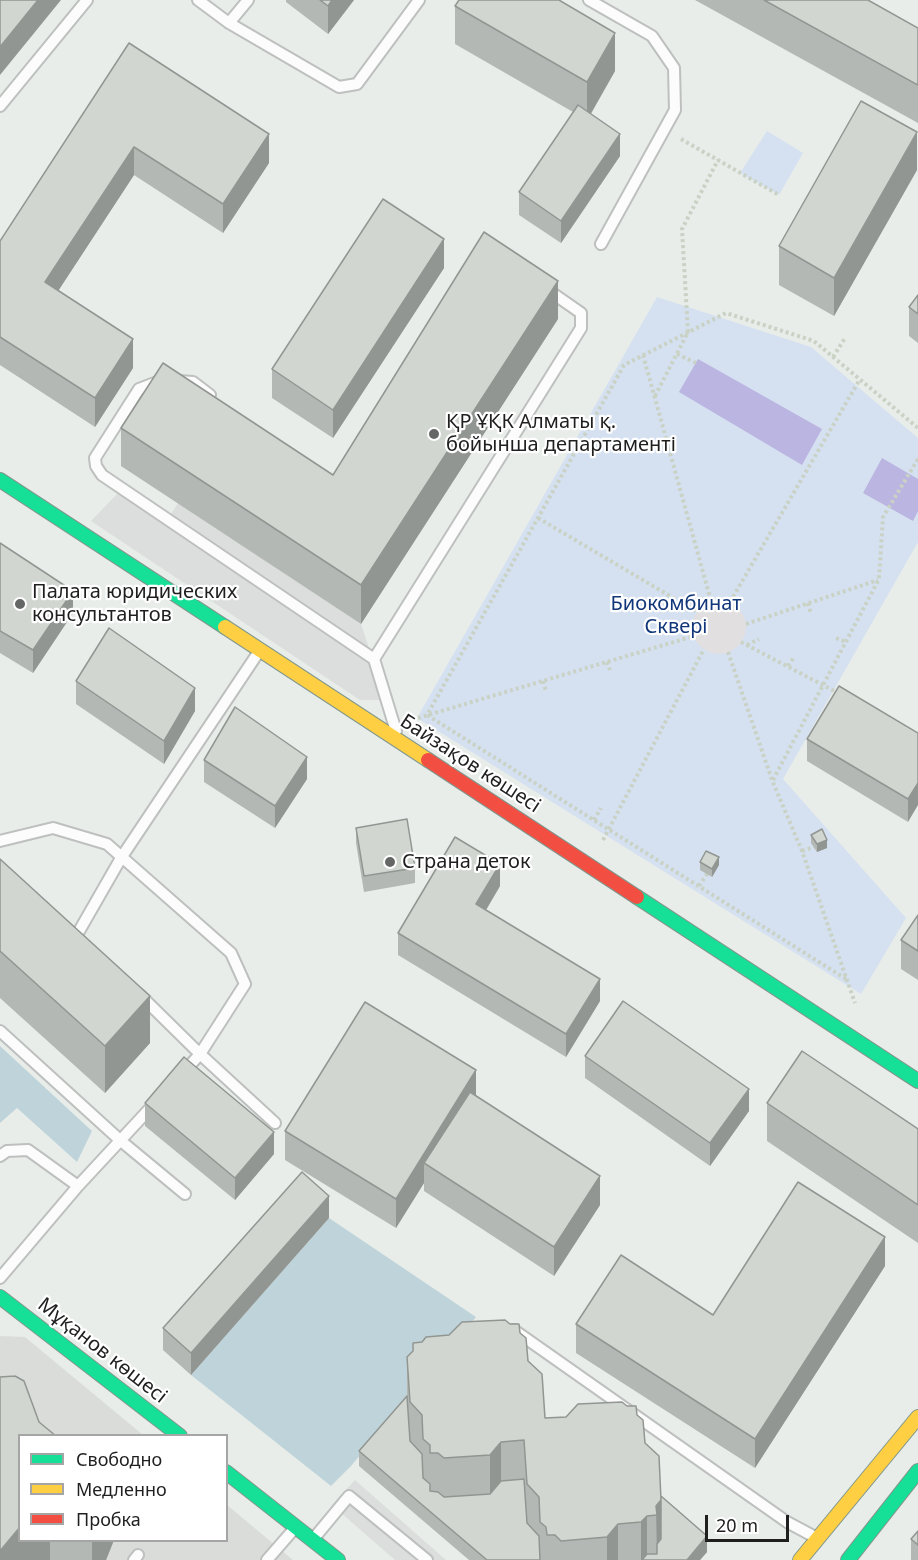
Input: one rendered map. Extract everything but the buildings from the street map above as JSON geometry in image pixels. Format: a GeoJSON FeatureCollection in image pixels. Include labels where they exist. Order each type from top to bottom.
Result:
{"type":"FeatureCollection","features":[{"type":"Feature","properties":{"kind":"street","name":"Байзақов көшесі"},"geometry":{"type":"LineString","coordinates":[[0,480],[918,1081]]}},
{"type":"Feature","properties":{"kind":"street","name":"Мұқанов көшесі"},"geometry":{"type":"LineString","coordinates":[[0,1298],[37,1324],[177,1434]]}},
{"type":"Feature","properties":{"kind":"street"},"geometry":{"type":"LineString","coordinates":[[800,1560],[918,1416]]}},
{"type":"Feature","properties":{"kind":"street"},"geometry":{"type":"LineString","coordinates":[[849,1560],[918,1471]]}},
{"type":"Feature","properties":{"kind":"street"},"geometry":{"type":"LineString","coordinates":[[228,1474],[338,1560]]}},
{"type":"Feature","properties":{"kind":"lane"},"geometry":{"type":"LineString","coordinates":[[0,106],[87,0]]}},
{"type":"Feature","properties":{"kind":"lane"},"geometry":{"type":"LineString","coordinates":[[198,0],[229,23],[339,87],[357,84],[419,0]]}},
{"type":"Feature","properties":{"kind":"lane"},"geometry":{"type":"LineString","coordinates":[[229,23],[248,0]]}},
{"type":"Feature","properties":{"kind":"lane"},"geometry":{"type":"LineString","coordinates":[[589,0],[652,36],[674,68],[675,111],[601,244]]}},
{"type":"Feature","properties":{"kind":"lane"},"geometry":{"type":"LineString","coordinates":[[374,659],[581,328],[581,313],[535,280]]}},
{"type":"Feature","properties":{"kind":"lane"},"geometry":{"type":"LineString","coordinates":[[219,403],[193,382],[164,380],[139,389],[95,458],[96,466],[102,475],[374,659],[398,740]]}},
{"type":"Feature","properties":{"kind":"lane"},"geometry":{"type":"LineString","coordinates":[[69,925],[82,937],[121,858],[260,650]]}},
{"type":"Feature","properties":{"kind":"lane"},"geometry":{"type":"LineString","coordinates":[[0,841],[53,828],[107,844],[231,953],[245,984],[200,1054],[176,1080]]}},
{"type":"Feature","properties":{"kind":"lane"},"geometry":{"type":"LineString","coordinates":[[135,990],[275,1123]]}},
{"type":"Feature","properties":{"kind":"lane"},"geometry":{"type":"LineString","coordinates":[[0,1031],[121,1141],[185,1194]]}},
{"type":"Feature","properties":{"kind":"lane"},"geometry":{"type":"LineString","coordinates":[[0,1278],[78,1186],[160,1097]]}},
{"type":"Feature","properties":{"kind":"lane"},"geometry":{"type":"LineString","coordinates":[[0,1156],[7,1151],[28,1150],[78,1186]]}},
{"type":"Feature","properties":{"kind":"lane"},"geometry":{"type":"LineString","coordinates":[[511,1328],[787,1522],[818,1539]]}},
{"type":"Feature","properties":{"kind":"lane"},"geometry":{"type":"LineString","coordinates":[[313,1539],[349,1496],[427,1560]]}},
{"type":"Feature","properties":{"kind":"lane"},"geometry":{"type":"LineString","coordinates":[[267,1560],[296,1526]]}},
{"type":"Feature","properties":{"kind":"path"},"geometry":{"type":"LineString","coordinates":[[665,130],[779,195]]}},
{"type":"Feature","properties":{"kind":"path"},"geometry":{"type":"LineString","coordinates":[[655,397],[688,332],[682,229],[718,160]]}},
{"type":"Feature","properties":{"kind":"path"},"geometry":{"type":"LineString","coordinates":[[427,715],[624,365],[726,313],[814,341],[918,428]]}},
{"type":"Feature","properties":{"kind":"path"},"geometry":{"type":"LineString","coordinates":[[833,357],[845,338]]}},
{"type":"Feature","properties":{"kind":"path"},"geometry":{"type":"LineString","coordinates":[[677,354],[696,363]]}},
{"type":"Feature","properties":{"kind":"path"},"geometry":{"type":"LineString","coordinates":[[643,355],[711,601]]}},
{"type":"Feature","properties":{"kind":"path"},"geometry":{"type":"LineString","coordinates":[[730,602],[860,379]]}},
{"type":"Feature","properties":{"kind":"path"},"geometry":{"type":"LineString","coordinates":[[772,780],[879,579],[883,517],[918,459]]}},
{"type":"Feature","properties":{"kind":"path"},"geometry":{"type":"LineString","coordinates":[[538,518],[697,612]]}},
{"type":"Feature","properties":{"kind":"path"},"geometry":{"type":"LineString","coordinates":[[746,624],[879,579]]}},
{"type":"Feature","properties":{"kind":"path"},"geometry":{"type":"LineString","coordinates":[[808,603],[811,614]]}},
{"type":"Feature","properties":{"kind":"path"},"geometry":{"type":"LineString","coordinates":[[408,721],[694,636]]}},
{"type":"Feature","properties":{"kind":"path"},"geometry":{"type":"LineString","coordinates":[[836,638],[846,642]]}},
{"type":"Feature","properties":{"kind":"path"},"geometry":{"type":"LineString","coordinates":[[747,645],[759,639]]}},
{"type":"Feature","properties":{"kind":"path"},"geometry":{"type":"LineString","coordinates":[[741,642],[838,693]]}},
{"type":"Feature","properties":{"kind":"path"},"geometry":{"type":"LineString","coordinates":[[602,843],[704,649]]}},
{"type":"Feature","properties":{"kind":"path"},"geometry":{"type":"LineString","coordinates":[[728,652],[772,780],[801,851],[855,1004]]}},
{"type":"Feature","properties":{"kind":"path"},"geometry":{"type":"LineString","coordinates":[[788,666],[794,657]]}},
{"type":"Feature","properties":{"kind":"path"},"geometry":{"type":"LineString","coordinates":[[607,662],[610,670]]}},
{"type":"Feature","properties":{"kind":"path"},"geometry":{"type":"LineString","coordinates":[[543,681],[546,691]]}},
{"type":"Feature","properties":{"kind":"path"},"geometry":{"type":"LineString","coordinates":[[427,715],[846,979]]}},
{"type":"Feature","properties":{"kind":"path"},"geometry":{"type":"LineString","coordinates":[[594,820],[601,808]]}},
{"type":"Feature","properties":{"kind":"path"},"geometry":{"type":"LineString","coordinates":[[801,851],[814,847]]}},
{"type":"Feature","properties":{"kind":"path"},"geometry":{"type":"LineString","coordinates":[[699,886],[706,874]]}},
{"type":"Feature","properties":{"kind":"shaded area"},"geometry":{"type":"Polygon","coordinates":[[[698,359],[822,429],[802,465],[679,392],[698,359]]]}},
{"type":"Feature","properties":{"kind":"shaded area"},"geometry":{"type":"Polygon","coordinates":[[[882,458],[918,479],[918,511],[913,521],[863,493],[882,458]]]}},
{"type":"Feature","properties":{"kind":"shaded area"},"geometry":{"type":"Polygon","coordinates":[[[123,488],[168,519],[178,503],[361,624],[386,700],[360,700],[91,521],[123,488]]]}},
{"type":"Feature","properties":{"kind":"shaded area"},"geometry":{"type":"Polygon","coordinates":[[[719,600],[729,602],[738,608],[744,617],[746,627],[744,637],[738,646],[729,652],[719,654],[709,652],[700,646],[694,637],[692,627],[694,617],[700,608],[709,602],[719,600]]]}},
{"type":"Feature","properties":{"kind":"shaded area"},"geometry":{"type":"Polygon","coordinates":[[[0,1046],[92,1131],[77,1162],[17,1108],[0,1123],[0,1046]]]}},
{"type":"Feature","properties":{"kind":"shaded area"},"geometry":{"type":"Polygon","coordinates":[[[329,1218],[476,1317],[351,1466],[331,1486],[191,1375],[329,1218]]]}},
{"type":"Feature","properties":{"kind":"shaded area"},"geometry":{"type":"Polygon","coordinates":[[[0,1336],[25,1337],[142,1434],[18,1434],[18,1542],[228,1542],[228,1506],[293,1560],[0,1560],[0,1336]]]}},
{"type":"Feature","properties":{"kind":"shaded area"},"geometry":{"type":"Polygon","coordinates":[[[355,1480],[446,1560],[395,1560],[332,1505],[355,1480]]]}},
{"type":"Feature","properties":{"kind":"green space"},"geometry":{"type":"Polygon","coordinates":[[[767,131],[803,153],[779,195],[740,173],[767,131]]]}},
{"type":"Feature","properties":{"kind":"green space","name":"Биокомбинат Сквері"},"geometry":{"type":"Polygon","coordinates":[[[657,297],[811,347],[918,438],[918,542],[783,779],[906,918],[861,994],[417,718],[657,297]]]}},
{"type":"Feature","properties":{"kind":"traffic: fast"},"geometry":{"type":"LineString","coordinates":[[0,480],[225,627]]}},
{"type":"Feature","properties":{"kind":"traffic: fast"},"geometry":{"type":"LineString","coordinates":[[637,897],[918,1081]]}},
{"type":"Feature","properties":{"kind":"traffic: fast"},"geometry":{"type":"LineString","coordinates":[[0,1297],[177,1434]]}},
{"type":"Feature","properties":{"kind":"traffic: fast"},"geometry":{"type":"LineString","coordinates":[[848,1560],[918,1471]]}},
{"type":"Feature","properties":{"kind":"traffic: fast"},"geometry":{"type":"LineString","coordinates":[[228,1474],[338,1560]]}},
{"type":"Feature","properties":{"kind":"traffic: slow"},"geometry":{"type":"LineString","coordinates":[[225,627],[428,760]]}},
{"type":"Feature","properties":{"kind":"traffic: slow"},"geometry":{"type":"LineString","coordinates":[[800,1560],[918,1417]]}},
{"type":"Feature","properties":{"kind":"traffic: jam"},"geometry":{"type":"LineString","coordinates":[[428,760],[637,897]]}},
{"type":"Feature","properties":{"kind":"place","name":"ҚР ҰҚК Алматы қ. бойынша департаменті"},"geometry":{"type":"Point","coordinates":[434,434]}},
{"type":"Feature","properties":{"kind":"place","name":"Палата юридических консультантов"},"geometry":{"type":"Point","coordinates":[20,604]}},
{"type":"Feature","properties":{"kind":"place","name":"Страна деток"},"geometry":{"type":"Point","coordinates":[390,862]}}]}
